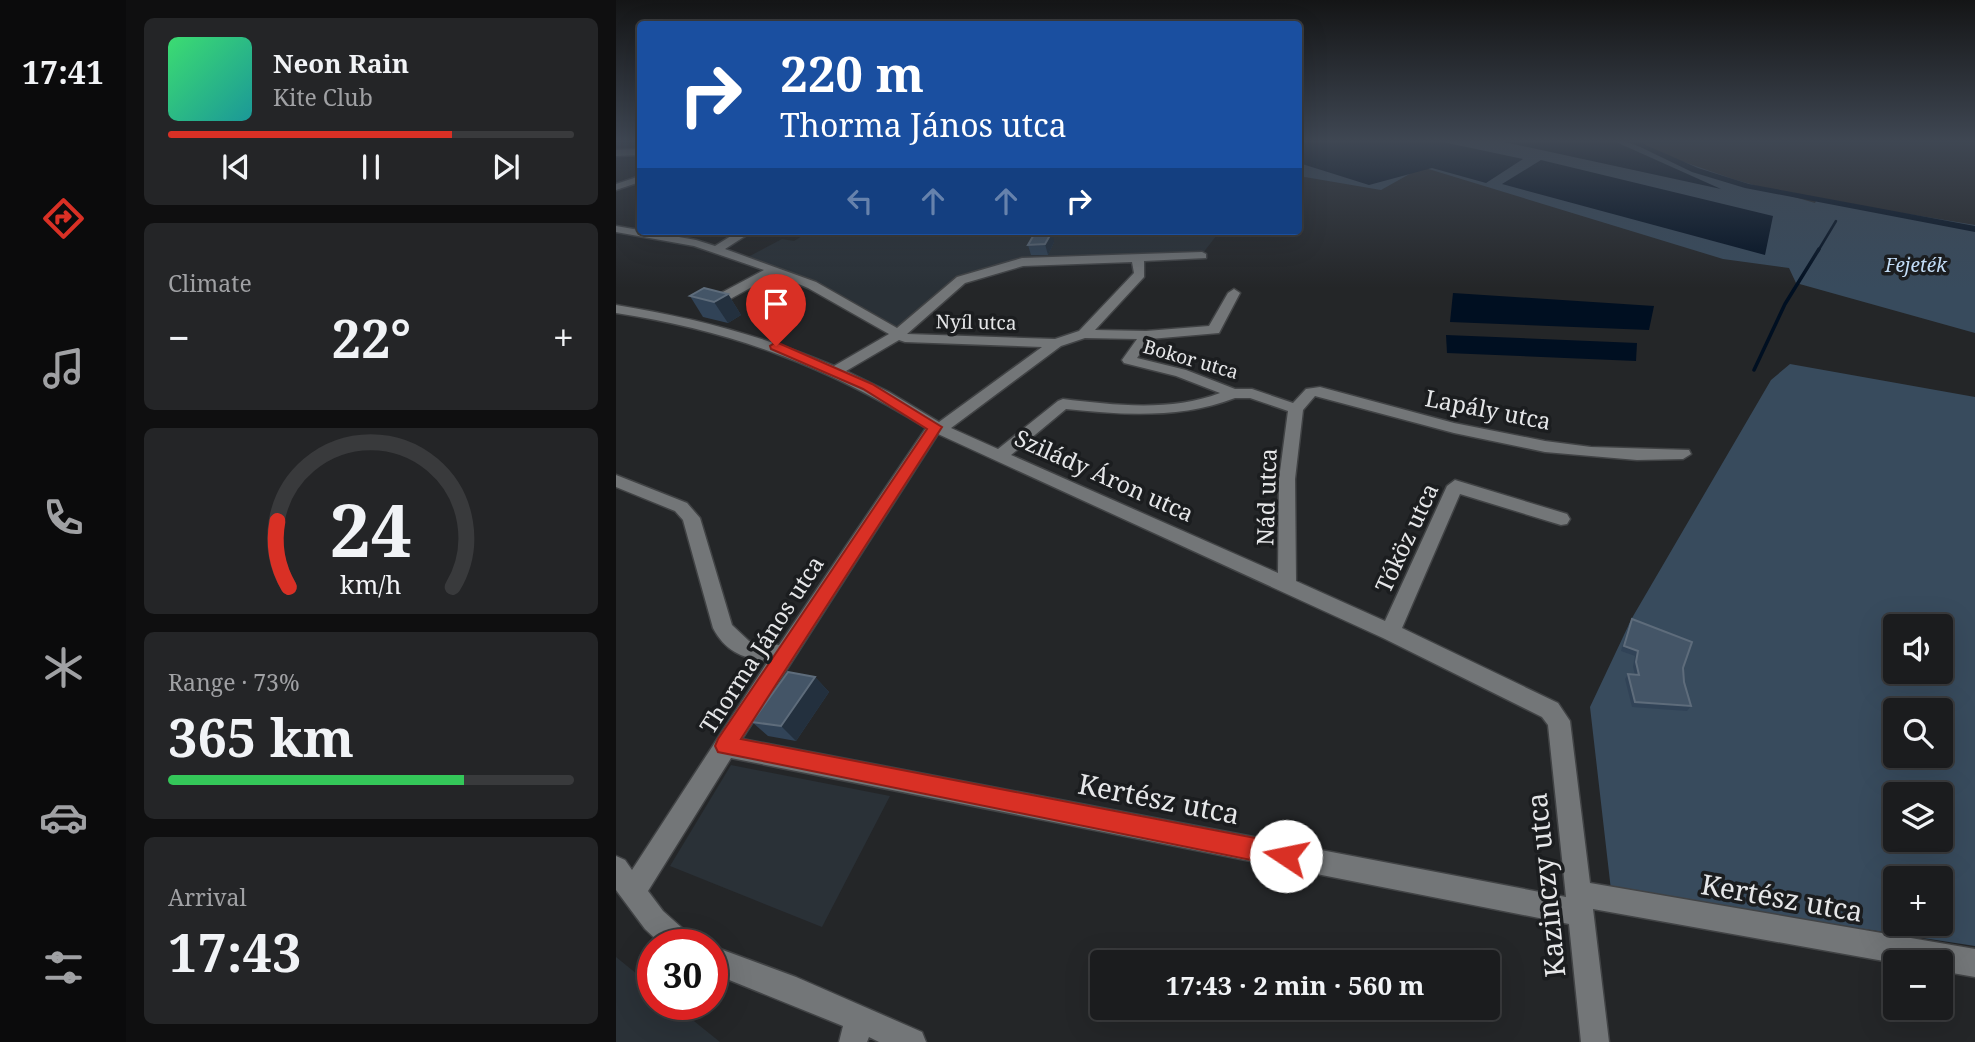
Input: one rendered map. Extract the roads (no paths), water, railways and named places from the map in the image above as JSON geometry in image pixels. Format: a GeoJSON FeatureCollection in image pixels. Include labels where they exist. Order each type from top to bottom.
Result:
{"type":"FeatureCollection","features":[{"type":"Feature","properties":{"kind":"street"},"geometry":{"type":"LineString","coordinates":[[616,229],[637,233]]}},
{"type":"Feature","properties":{"kind":"street"},"geometry":{"type":"LineString","coordinates":[[646,235],[717,249],[812,285],[896,336]]}},
{"type":"Feature","properties":{"kind":"street"},"geometry":{"type":"LineString","coordinates":[[717,249],[740,235]]}},
{"type":"Feature","properties":{"kind":"street"},"geometry":{"type":"LineString","coordinates":[[835,371],[896,336],[961,280],[1022,262],[1202,256]]}},
{"type":"Feature","properties":{"kind":"street"},"geometry":{"type":"LineString","coordinates":[[1084,334],[1140,274],[1138,259]]}},
{"type":"Feature","properties":{"kind":"street"},"geometry":{"type":"LineString","coordinates":[[681,320],[774,270]]}},
{"type":"Feature","properties":{"kind":"street","name":"Bokor utca"},"geometry":{"type":"LineString","coordinates":[[1234,293],[1214,330],[1146,335],[1130,357],[1130,362],[1181,373],[1233,393],[1252,394],[1296,409]]}},
{"type":"Feature","properties":{"kind":"street","name":"Szilády Áron utca"},"geometry":{"type":"LineString","coordinates":[[616,309],[681,320],[758,340],[835,371],[938,428],[1390,632],[1550,710],[1559,721]]}},
{"type":"Feature","properties":{"kind":"street"},"geometry":{"type":"LineString","coordinates":[[1056,343],[1084,334],[1146,335]]}},
{"type":"Feature","properties":{"kind":"street","name":"Nyíl utca"},"geometry":{"type":"LineString","coordinates":[[896,336],[910,339],[1056,343]]}},
{"type":"Feature","properties":{"kind":"street","name":"Thorma János utca"},"geometry":{"type":"LineString","coordinates":[[634,892],[784,654],[938,428],[1056,343]]}},
{"type":"Feature","properties":{"kind":"street","name":"Lapály utca"},"geometry":{"type":"LineString","coordinates":[[1296,409],[1307,394],[1320,391],[1436,425],[1488,437],[1639,456],[1683,454]]}},
{"type":"Feature","properties":{"kind":"street"},"geometry":{"type":"LineString","coordinates":[[1000,456],[1063,404],[1093,408],[1194,407],[1233,393]]}},
{"type":"Feature","properties":{"kind":"street","name":"Nád utca"},"geometry":{"type":"LineString","coordinates":[[1287,587],[1287,479],[1296,409]]}},
{"type":"Feature","properties":{"kind":"street"},"geometry":{"type":"LineString","coordinates":[[616,481],[681,507],[691,519],[723,628],[729,640],[738,647],[754,652],[784,654]]}},
{"type":"Feature","properties":{"kind":"street","name":"Tóköz utca"},"geometry":{"type":"LineString","coordinates":[[1390,632],[1455,486],[1561,519]]}},
{"type":"Feature","properties":{"kind":"street","name":"Kazinczy utca"},"geometry":{"type":"LineString","coordinates":[[1559,721],[1595,1042]]}},
{"type":"Feature","properties":{"kind":"street","name":"Kertész utca"},"geometry":{"type":"LineString","coordinates":[[725,746],[1579,904],[1975,963]]}},
{"type":"Feature","properties":{"kind":"street"},"geometry":{"type":"LineString","coordinates":[[616,869],[654,920],[664,929]]}},
{"type":"Feature","properties":{"kind":"street"},"geometry":{"type":"LineString","coordinates":[[728,965],[796,990],[856,1031],[912,1042]]}},
{"type":"Feature","properties":{"kind":"waterway"},"geometry":{"type":"LineString","coordinates":[[1772,191],[1975,229]]}},
{"type":"Feature","properties":{"kind":"waterway"},"geometry":{"type":"LineString","coordinates":[[1818,251],[1836,221]]}},
{"type":"Feature","properties":{"kind":"waterway"},"geometry":{"type":"LineString","coordinates":[[1754,370],[1785,304],[1819,249]]}},
{"type":"Feature","properties":{"kind":"park label","name":"Fejeték"},"geometry":{"type":"Point","coordinates":[1916,265]}}]}
